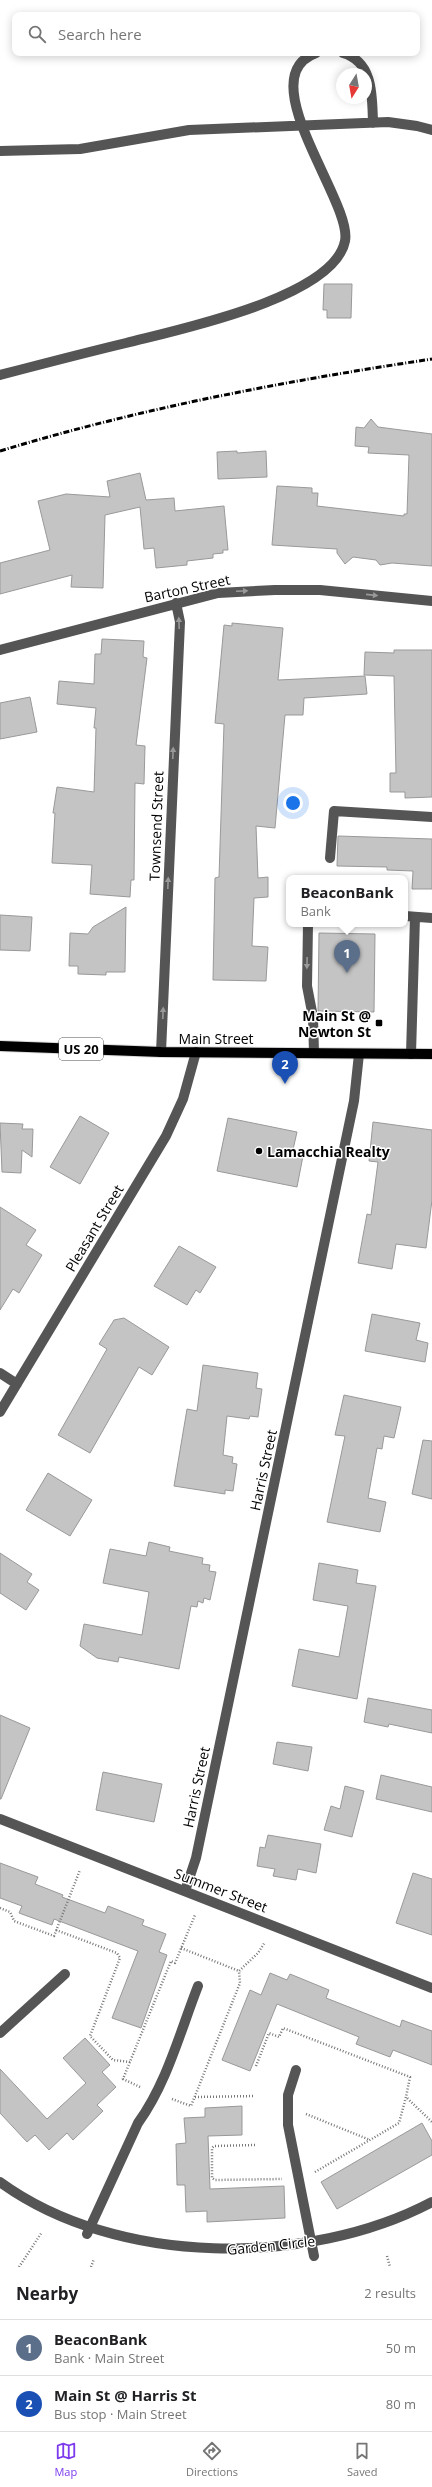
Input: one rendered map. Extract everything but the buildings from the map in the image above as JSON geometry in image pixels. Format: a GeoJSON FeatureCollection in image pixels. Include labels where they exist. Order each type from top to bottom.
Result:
{"type":"FeatureCollection","features":[{"type":"Feature","properties":{"kind":"main road","name":"Main Street"},"geometry":{"type":"LineString","coordinates":[[0,1046],[161,1052],[432,1054]]}},
{"type":"Feature","properties":{"kind":"street"},"geometry":{"type":"LineString","coordinates":[[0,375],[227,316],[288,293],[328,268],[342,249],[346,230],[342,217],[318,166],[294,99],[295,78],[300,64],[312,56]]}},
{"type":"Feature","properties":{"kind":"street"},"geometry":{"type":"LineString","coordinates":[[348,56],[359,62],[369,78],[373,123]]}},
{"type":"Feature","properties":{"kind":"street"},"geometry":{"type":"LineString","coordinates":[[0,151],[80,149],[189,130],[373,123],[398,123],[432,130]]}},
{"type":"Feature","properties":{"kind":"street","name":"Barton Street"},"geometry":{"type":"LineString","coordinates":[[0,650],[218,593],[275,590],[342,592],[432,601]]}},
{"type":"Feature","properties":{"kind":"street","name":"Townsend Street"},"geometry":{"type":"LineString","coordinates":[[161,1052],[180,622],[176,603]]}},
{"type":"Feature","properties":{"kind":"street"},"geometry":{"type":"LineString","coordinates":[[330,858],[334,811],[432,817]]}},
{"type":"Feature","properties":{"kind":"street"},"geometry":{"type":"LineString","coordinates":[[411,1054],[410,917],[432,918]]}},
{"type":"Feature","properties":{"kind":"street"},"geometry":{"type":"LineString","coordinates":[[308,927],[307,986],[314,1017],[314,1053]]}},
{"type":"Feature","properties":{"kind":"street","name":"Pleasant Street"},"geometry":{"type":"LineString","coordinates":[[0,1412],[166,1136],[185,1092],[196,1052]]}},
{"type":"Feature","properties":{"kind":"street","name":"Harris Street"},"geometry":{"type":"LineString","coordinates":[[185,1891],[196,1858],[354,1101],[359,1054]]}},
{"type":"Feature","properties":{"kind":"street"},"geometry":{"type":"LineString","coordinates":[[0,1373],[17,1384]]}},
{"type":"Feature","properties":{"kind":"street","name":"Summer Street"},"geometry":{"type":"LineString","coordinates":[[0,1819],[432,1988]]}},
{"type":"Feature","properties":{"kind":"street"},"geometry":{"type":"LineString","coordinates":[[0,2032],[65,1974]]}},
{"type":"Feature","properties":{"kind":"street"},"geometry":{"type":"LineString","coordinates":[[87,2234],[138,2123],[150,2107],[158,2090],[198,1986]]}},
{"type":"Feature","properties":{"kind":"street"},"geometry":{"type":"LineString","coordinates":[[287,2106],[288,2095],[296,2070]]}},
{"type":"Feature","properties":{"kind":"street","name":"Garden Circle"},"geometry":{"type":"LineString","coordinates":[[287,2106],[292,2155],[310,2257],[326,2253]]}},
{"type":"Feature","properties":{"kind":"street"},"geometry":{"type":"LineString","coordinates":[[0,2182],[41,2210],[87,2234],[116,2245]]}},
{"type":"Feature","properties":{"kind":"street"},"geometry":{"type":"LineString","coordinates":[[381,2235],[432,2202]]}},
{"type":"Feature","properties":{"kind":"path"},"geometry":{"type":"LineString","coordinates":[[0,1908],[10,1912],[14,1921],[54,1936],[80,1870]]}},
{"type":"Feature","properties":{"kind":"path"},"geometry":{"type":"LineString","coordinates":[[140,2092],[142,2087],[123,2080],[171,1961],[175,1962],[194,1915]]}},
{"type":"Feature","properties":{"kind":"path"},"geometry":{"type":"LineString","coordinates":[[56,1930],[117,1953],[120,1958],[90,2036],[113,2060],[131,2062]]}},
{"type":"Feature","properties":{"kind":"path"},"geometry":{"type":"LineString","coordinates":[[239,1971],[258,1953],[265,1942]]}},
{"type":"Feature","properties":{"kind":"path"},"geometry":{"type":"LineString","coordinates":[[181,1948],[239,1971]]}},
{"type":"Feature","properties":{"kind":"path"},"geometry":{"type":"LineString","coordinates":[[169,2104],[171,2099],[191,2106],[240,1983],[239,1971]]}},
{"type":"Feature","properties":{"kind":"path"},"geometry":{"type":"LineString","coordinates":[[256,2066],[269,2033],[279,2037],[283,2028],[410,2077],[399,2123],[314,2173]]}},
{"type":"Feature","properties":{"kind":"path"},"geometry":{"type":"LineString","coordinates":[[195,2097],[255,2096]]}},
{"type":"Feature","properties":{"kind":"path"},"geometry":{"type":"LineString","coordinates":[[406,2097],[432,2122]]}},
{"type":"Feature","properties":{"kind":"path"},"geometry":{"type":"LineString","coordinates":[[287,2106],[370,2140]]}},
{"type":"Feature","properties":{"kind":"path"},"geometry":{"type":"LineString","coordinates":[[255,2145],[214,2146],[212,2148],[212,2178],[215,2180],[286,2179]]}},
{"type":"Feature","properties":{"kind":"path"},"geometry":{"type":"LineString","coordinates":[[19,2267],[42,2232]]}},
{"type":"Feature","properties":{"kind":"path"},"geometry":{"type":"LineString","coordinates":[[386,2256],[390,2267]]}},
{"type":"Feature","properties":{"kind":"path"},"geometry":{"type":"LineString","coordinates":[[91,2267],[94,2259]]}},
{"type":"Feature","properties":{"kind":"railway"},"geometry":{"type":"LineString","coordinates":[[0,451],[106,422],[214,397],[268,386],[432,359]]}},
{"type":"Feature","properties":{"kind":"place","name":"BeaconBank"},"geometry":{"type":"Point","coordinates":[347,973]}},
{"type":"Feature","properties":{"kind":"place","name":"Main St @ Newton St"},"geometry":{"type":"Point","coordinates":[379,1023]}},
{"type":"Feature","properties":{"kind":"place","name":"Main St @ Harris St"},"geometry":{"type":"Point","coordinates":[285,1084]}},
{"type":"Feature","properties":{"kind":"place","name":"Lamacchia Realty"},"geometry":{"type":"Point","coordinates":[259,1151]}}]}
